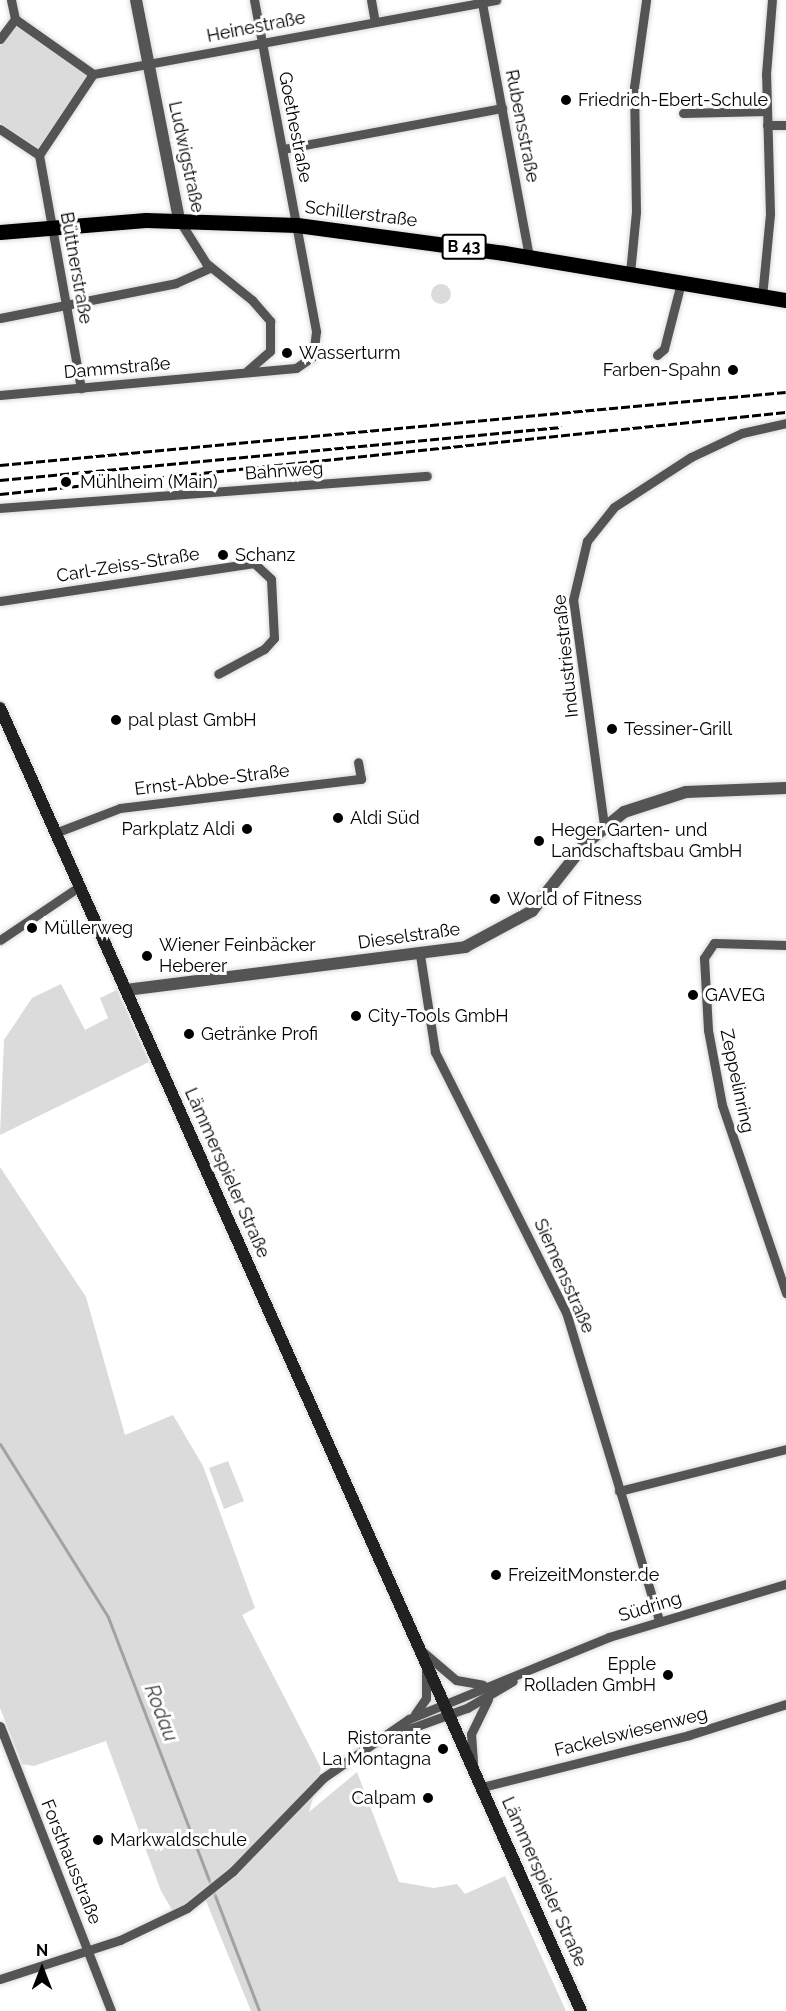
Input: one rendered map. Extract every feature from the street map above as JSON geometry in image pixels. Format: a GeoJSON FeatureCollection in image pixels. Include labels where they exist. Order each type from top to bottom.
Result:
{"type":"FeatureCollection","features":[{"type":"Feature","properties":{"kind":"main road","name":"Schillerstraße"},"geometry":{"type":"LineString","coordinates":[[0,232],[51,224],[179,220],[297,225],[529,256],[786,300]]}},
{"type":"Feature","properties":{"kind":"main road","name":"Lämmerspieler Straße"},"geometry":{"type":"LineString","coordinates":[[0,708],[423,1652],[581,2011]]}},
{"type":"Feature","properties":{"kind":"street"},"geometry":{"type":"LineString","coordinates":[[0,129],[39,155],[93,74],[15,19],[11,0]]}},
{"type":"Feature","properties":{"kind":"street","name":"Ludwigstraße"},"geometry":{"type":"LineString","coordinates":[[136,0],[179,220],[210,268],[252,300],[272,326],[266,357],[236,374]]}},
{"type":"Feature","properties":{"kind":"street","name":"Goethestraße"},"geometry":{"type":"LineString","coordinates":[[236,374],[302,367],[316,351],[297,225],[254,0]]}},
{"type":"Feature","properties":{"kind":"street"},"geometry":{"type":"LineString","coordinates":[[371,0],[375,22]]}},
{"type":"Feature","properties":{"kind":"street","name":"Heinestraße"},"geometry":{"type":"LineString","coordinates":[[93,74],[496,0]]}},
{"type":"Feature","properties":{"kind":"street"},"geometry":{"type":"LineString","coordinates":[[630,273],[636,212],[634,87],[646,0]]}},
{"type":"Feature","properties":{"kind":"street"},"geometry":{"type":"LineString","coordinates":[[762,297],[770,214],[766,111],[772,0]]}},
{"type":"Feature","properties":{"kind":"street","name":"Rubensstraße"},"geometry":{"type":"LineString","coordinates":[[482,3],[529,256]]}},
{"type":"Feature","properties":{"kind":"street"},"geometry":{"type":"LineString","coordinates":[[0,39],[15,19]]}},
{"type":"Feature","properties":{"kind":"street"},"geometry":{"type":"LineString","coordinates":[[283,149],[502,108]]}},
{"type":"Feature","properties":{"kind":"street"},"geometry":{"type":"LineString","coordinates":[[682,112],[766,111]]}},
{"type":"Feature","properties":{"kind":"street"},"geometry":{"type":"LineString","coordinates":[[767,125],[786,125]]}},
{"type":"Feature","properties":{"kind":"street","name":"Büttnerstraße"},"geometry":{"type":"LineString","coordinates":[[39,155],[81,388]]}},
{"type":"Feature","properties":{"kind":"street"},"geometry":{"type":"LineString","coordinates":[[0,318],[184,281],[210,268]]}},
{"type":"Feature","properties":{"kind":"street"},"geometry":{"type":"LineString","coordinates":[[657,355],[664,349],[681,283]]}},
{"type":"Feature","properties":{"kind":"street","name":"Dammstraße"},"geometry":{"type":"LineString","coordinates":[[0,395],[236,374]]}},
{"type":"Feature","properties":{"kind":"street","name":"Industriestraße"},"geometry":{"type":"LineString","coordinates":[[604,825],[573,600],[587,541],[614,507],[691,457],[742,433],[786,423]]}},
{"type":"Feature","properties":{"kind":"street","name":"Bahnweg"},"geometry":{"type":"LineString","coordinates":[[0,508],[427,476]]}},
{"type":"Feature","properties":{"kind":"street","name":"Carl-Zeiss-Straße"},"geometry":{"type":"LineString","coordinates":[[0,601],[254,563],[271,579],[274,638],[264,649],[218,674]]}},
{"type":"Feature","properties":{"kind":"street","name":"Ernst-Abbe-Straße"},"geometry":{"type":"LineString","coordinates":[[55,833],[120,808],[361,779],[358,762]]}},
{"type":"Feature","properties":{"kind":"street","name":"Dieselstraße"},"geometry":{"type":"LineString","coordinates":[[126,990],[420,955],[474,944],[522,919],[604,825],[633,808],[673,794],[786,788]]}},
{"type":"Feature","properties":{"kind":"street"},"geometry":{"type":"LineString","coordinates":[[0,940],[80,886]]}},
{"type":"Feature","properties":{"kind":"street","name":"Zeppelinring"},"geometry":{"type":"LineString","coordinates":[[786,945],[714,943],[704,958],[708,1030],[722,1105],[786,1293]]}},
{"type":"Feature","properties":{"kind":"street","name":"Siemensstraße"},"geometry":{"type":"LineString","coordinates":[[420,955],[435,1052],[560,1298],[659,1621]]}},
{"type":"Feature","properties":{"kind":"street"},"geometry":{"type":"LineString","coordinates":[[619,1491],[786,1449]]}},
{"type":"Feature","properties":{"kind":"street","name":"Südring"},"geometry":{"type":"LineString","coordinates":[[447,1708],[528,1672],[659,1621],[786,1584]]}},
{"type":"Feature","properties":{"kind":"street","name":"Lämmerspieler Straße"},"geometry":{"type":"LineString","coordinates":[[423,1652],[456,1680],[493,1688],[477,1715],[471,1734],[474,1767]]}},
{"type":"Feature","properties":{"kind":"street","name":"Lämmerspieler Straße"},"geometry":{"type":"LineString","coordinates":[[409,1719],[426,1698],[423,1652]]}},
{"type":"Feature","properties":{"kind":"street","name":"Fackelswiesenweg"},"geometry":{"type":"LineString","coordinates":[[482,1787],[700,1732],[786,1704]]}},
{"type":"Feature","properties":{"kind":"street"},"geometry":{"type":"LineString","coordinates":[[0,1979],[89,1952],[157,1925],[223,1880],[315,1785],[409,1719],[447,1708]]}},
{"type":"Feature","properties":{"kind":"street"},"geometry":{"type":"LineString","coordinates":[[379,1740],[447,1708]]}},
{"type":"Feature","properties":{"kind":"street","name":"Forsthausstraße"},"geometry":{"type":"LineString","coordinates":[[0,1726],[111,2011]]}},
{"type":"Feature","properties":{"kind":"shaded area"},"geometry":{"type":"Polygon","coordinates":[[[15,24],[88,75],[38,148],[0,123],[0,46],[15,24]]]}},
{"type":"Feature","properties":{"kind":"shaded area"},"geometry":{"type":"Polygon","coordinates":[[[441,284],[448,287],[451,294],[448,301],[441,304],[434,301],[431,294],[434,287],[441,284]]]}},
{"type":"Feature","properties":{"kind":"shaded area"},"geometry":{"type":"Polygon","coordinates":[[[61,984],[85,1030],[108,1018],[100,998],[117,990],[149,1062],[0,1135],[4,1040],[32,998],[61,984]]]}},
{"type":"Feature","properties":{"kind":"shaded area"},"geometry":{"type":"Polygon","coordinates":[[[0,1167],[86,1297],[125,1435],[173,1415],[203,1466],[255,1608],[242,1615],[321,1768],[309,1812],[357,1772],[399,1882],[434,1888],[457,1884],[465,1894],[505,1876],[566,2011],[251,2011],[204,1896],[175,1915],[161,1891],[106,1741],[34,1766],[22,1764],[0,1708],[0,1167]]]}},
{"type":"Feature","properties":{"kind":"shaded area"},"geometry":{"type":"Polygon","coordinates":[[[228,1461],[244,1501],[224,1509],[209,1468],[228,1461]]]}},
{"type":"Feature","properties":{"kind":"waterway","name":"Rodau"},"geometry":{"type":"LineString","coordinates":[[0,1444],[108,1617],[259,2011]]}},
{"type":"Feature","properties":{"kind":"railway"},"geometry":{"type":"LineString","coordinates":[[0,465],[786,392]]}},
{"type":"Feature","properties":{"kind":"railway"},"geometry":{"type":"LineString","coordinates":[[0,494],[786,412]]}},
{"type":"Feature","properties":{"kind":"railway"},"geometry":{"type":"LineString","coordinates":[[0,480],[562,427]]}},
{"type":"Feature","properties":{"kind":"place","name":"Friedrich-Ebert-Schule"},"geometry":{"type":"Point","coordinates":[566,100]}},
{"type":"Feature","properties":{"kind":"place","name":"Wasserturm"},"geometry":{"type":"Point","coordinates":[287,353]}},
{"type":"Feature","properties":{"kind":"place","name":"Farben-Spahn"},"geometry":{"type":"Point","coordinates":[733,370]}},
{"type":"Feature","properties":{"kind":"place","name":"Mühlheim (Main)"},"geometry":{"type":"Point","coordinates":[66,482]}},
{"type":"Feature","properties":{"kind":"place","name":"Schanz"},"geometry":{"type":"Point","coordinates":[223,555]}},
{"type":"Feature","properties":{"kind":"place","name":"pal plast GmbH"},"geometry":{"type":"Point","coordinates":[116,720]}},
{"type":"Feature","properties":{"kind":"place","name":"Tessiner-Grill"},"geometry":{"type":"Point","coordinates":[612,729]}},
{"type":"Feature","properties":{"kind":"place","name":"Aldi Süd"},"geometry":{"type":"Point","coordinates":[338,818]}},
{"type":"Feature","properties":{"kind":"place","name":"Parkplatz Aldi"},"geometry":{"type":"Point","coordinates":[247,829]}},
{"type":"Feature","properties":{"kind":"place","name":"Heger Garten- und Landschaftsbau GmbH"},"geometry":{"type":"Point","coordinates":[539,841]}},
{"type":"Feature","properties":{"kind":"place","name":"World of Fitness"},"geometry":{"type":"Point","coordinates":[495,899]}},
{"type":"Feature","properties":{"kind":"place","name":"Müllerweg"},"geometry":{"type":"Point","coordinates":[32,928]}},
{"type":"Feature","properties":{"kind":"place","name":"Wiener Feinbäcker Heberer"},"geometry":{"type":"Point","coordinates":[147,956]}},
{"type":"Feature","properties":{"kind":"place","name":"GAVEG"},"geometry":{"type":"Point","coordinates":[693,995]}},
{"type":"Feature","properties":{"kind":"place","name":"City-Tools GmbH"},"geometry":{"type":"Point","coordinates":[356,1016]}},
{"type":"Feature","properties":{"kind":"place","name":"Getränke Profi"},"geometry":{"type":"Point","coordinates":[189,1034]}},
{"type":"Feature","properties":{"kind":"place","name":"FreizeitMonster.de"},"geometry":{"type":"Point","coordinates":[496,1575]}},
{"type":"Feature","properties":{"kind":"place","name":"Epple Rolladen GmbH"},"geometry":{"type":"Point","coordinates":[668,1675]}},
{"type":"Feature","properties":{"kind":"place","name":"Ristorante La Montagna"},"geometry":{"type":"Point","coordinates":[443,1749]}},
{"type":"Feature","properties":{"kind":"place","name":"Calpam"},"geometry":{"type":"Point","coordinates":[428,1798]}},
{"type":"Feature","properties":{"kind":"place","name":"Markwaldschule"},"geometry":{"type":"Point","coordinates":[98,1840]}}]}
